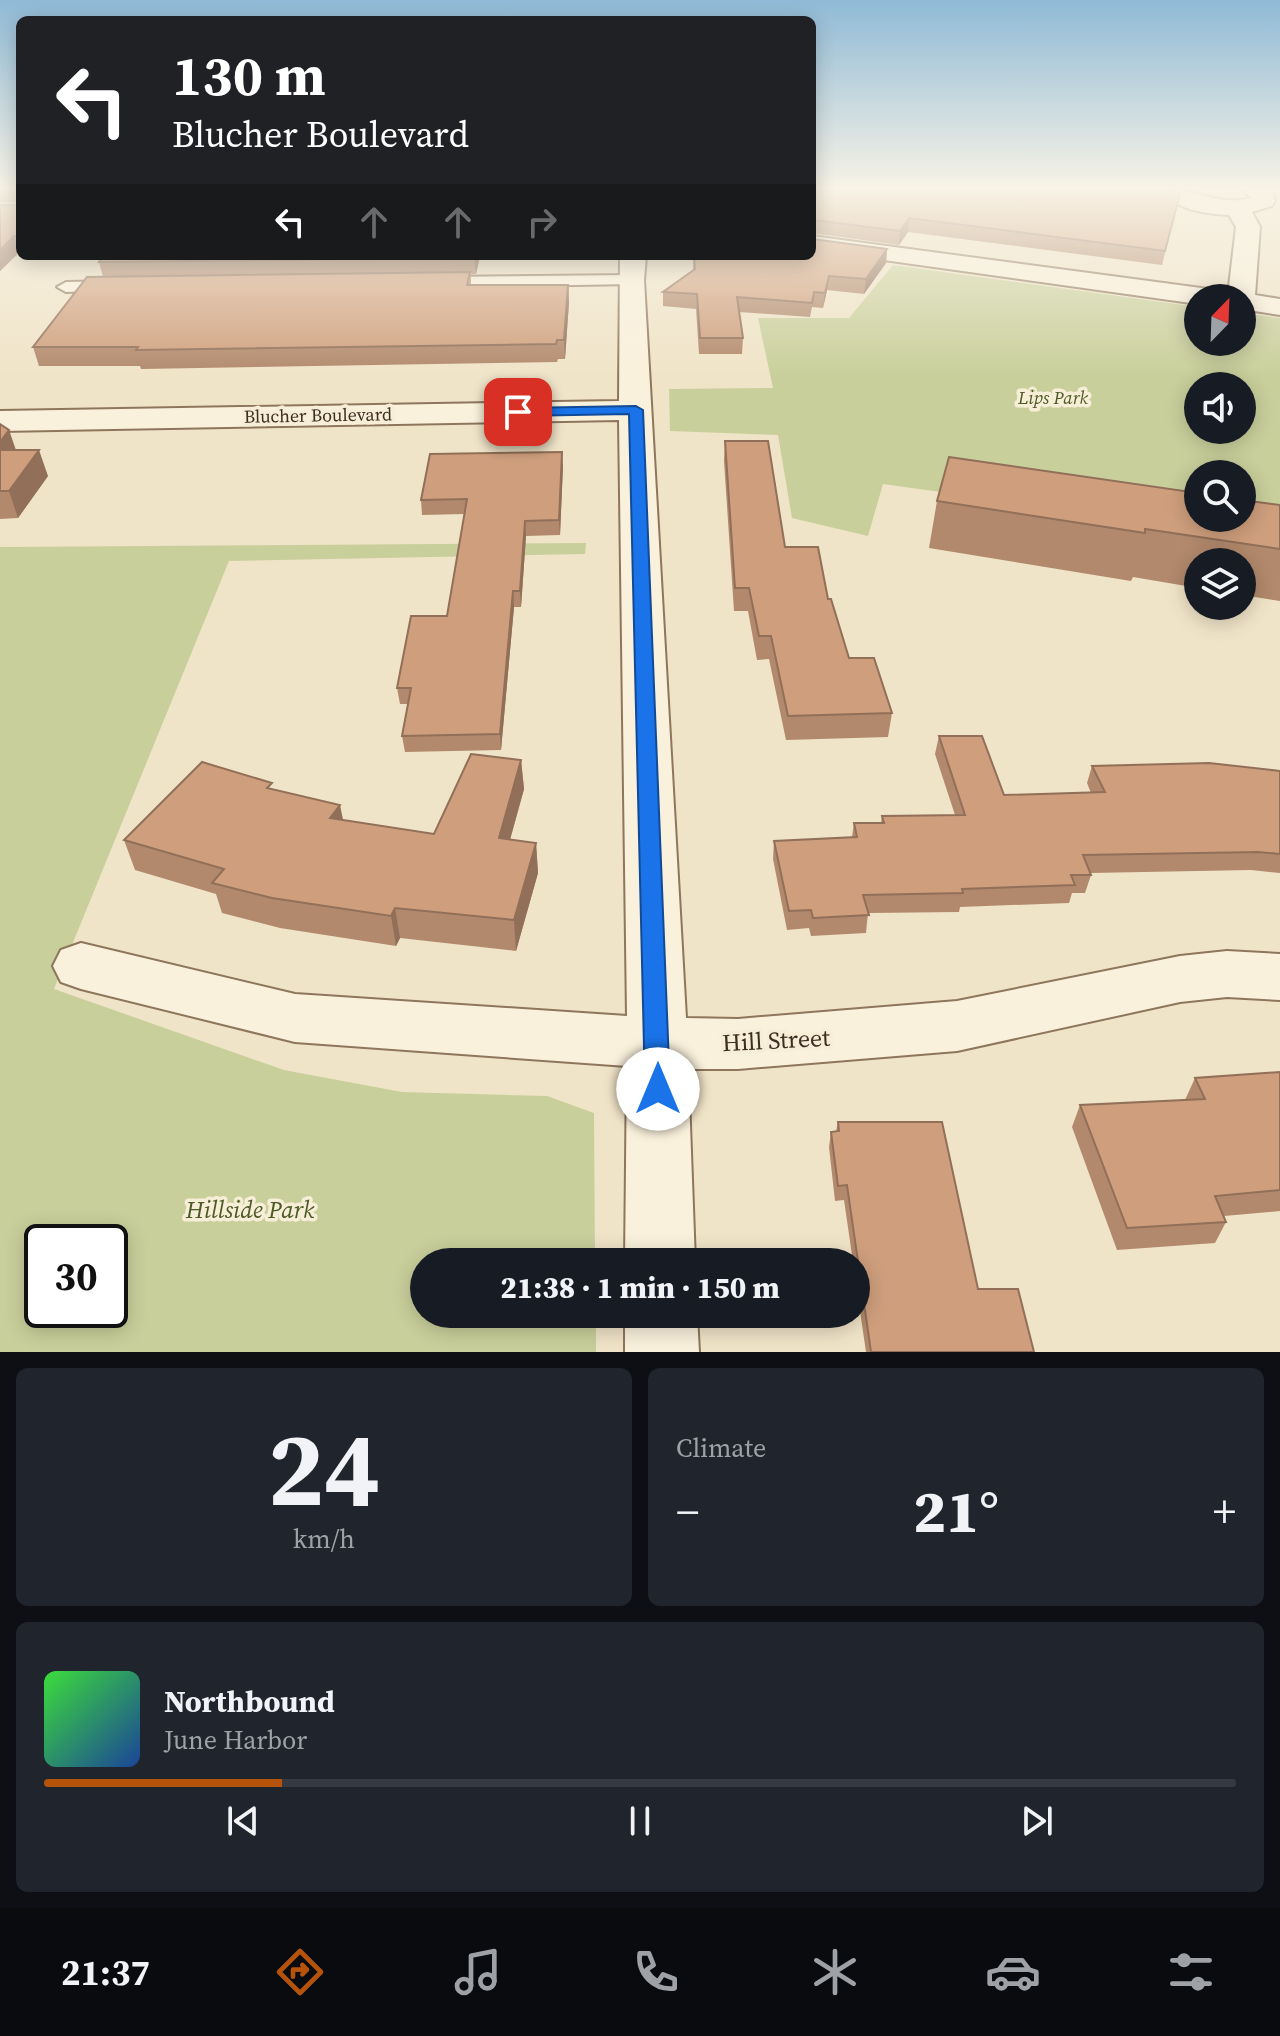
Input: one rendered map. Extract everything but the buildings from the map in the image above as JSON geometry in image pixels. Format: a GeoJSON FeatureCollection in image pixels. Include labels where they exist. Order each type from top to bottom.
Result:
{"type":"FeatureCollection","features":[{"type":"Feature","properties":{"kind":"street"},"geometry":{"type":"LineString","coordinates":[[871,251],[1184,294]]}},
{"type":"Feature","properties":{"kind":"street"},"geometry":{"type":"LineString","coordinates":[[1243,284],[1246,251]]}},
{"type":"Feature","properties":{"kind":"street"},"geometry":{"type":"LineString","coordinates":[[632,268],[657,1043],[660,1248]]}},
{"type":"Feature","properties":{"kind":"street"},"geometry":{"type":"LineString","coordinates":[[1256,303],[1280,307]]}},
{"type":"Feature","properties":{"kind":"street","name":"Blucher Boulevard"},"geometry":{"type":"LineString","coordinates":[[0,421],[636,410]]}},
{"type":"Feature","properties":{"kind":"street","name":"Hill Street"},"geometry":{"type":"LineString","coordinates":[[81,966],[295,1018],[657,1043],[770,1043],[957,1026],[1180,979],[1227,974],[1280,977]]}},
{"type":"Feature","properties":{"kind":"street"},"geometry":{"type":"LineString","coordinates":[[661,1328],[662,1352]]}},
{"type":"Feature","properties":{"kind":"lane"},"geometry":{"type":"LineString","coordinates":[[423,282],[632,268]]}},
{"type":"Feature","properties":{"kind":"lane"},"geometry":{"type":"LineString","coordinates":[[66,287],[128,286]]}},
{"type":"Feature","properties":{"kind":"green space","name":"Lips Park"},"geometry":{"type":"Polygon","coordinates":[[[893,265],[1184,305],[1184,356],[1256,356],[1256,315],[1280,318],[1280,543],[1211,532],[1256,532],[1256,460],[1184,460],[1184,528],[883,484],[868,536],[792,518],[778,435],[670,431],[669,389],[773,388],[758,318],[849,318],[893,265]]]}},
{"type":"Feature","properties":{"kind":"green space","name":"Hillside Park"},"geometry":{"type":"Polygon","coordinates":[[[586,543],[585,554],[229,561],[54,989],[284,1070],[402,1092],[547,1096],[594,1113],[595,1248],[410,1248],[410,1328],[596,1328],[596,1352],[0,1352],[0,547],[586,543]]]}},
{"type":"Feature","properties":{"kind":"route"},"geometry":{"type":"LineString","coordinates":[[518,412],[636,410],[658,1089]]}}]}
